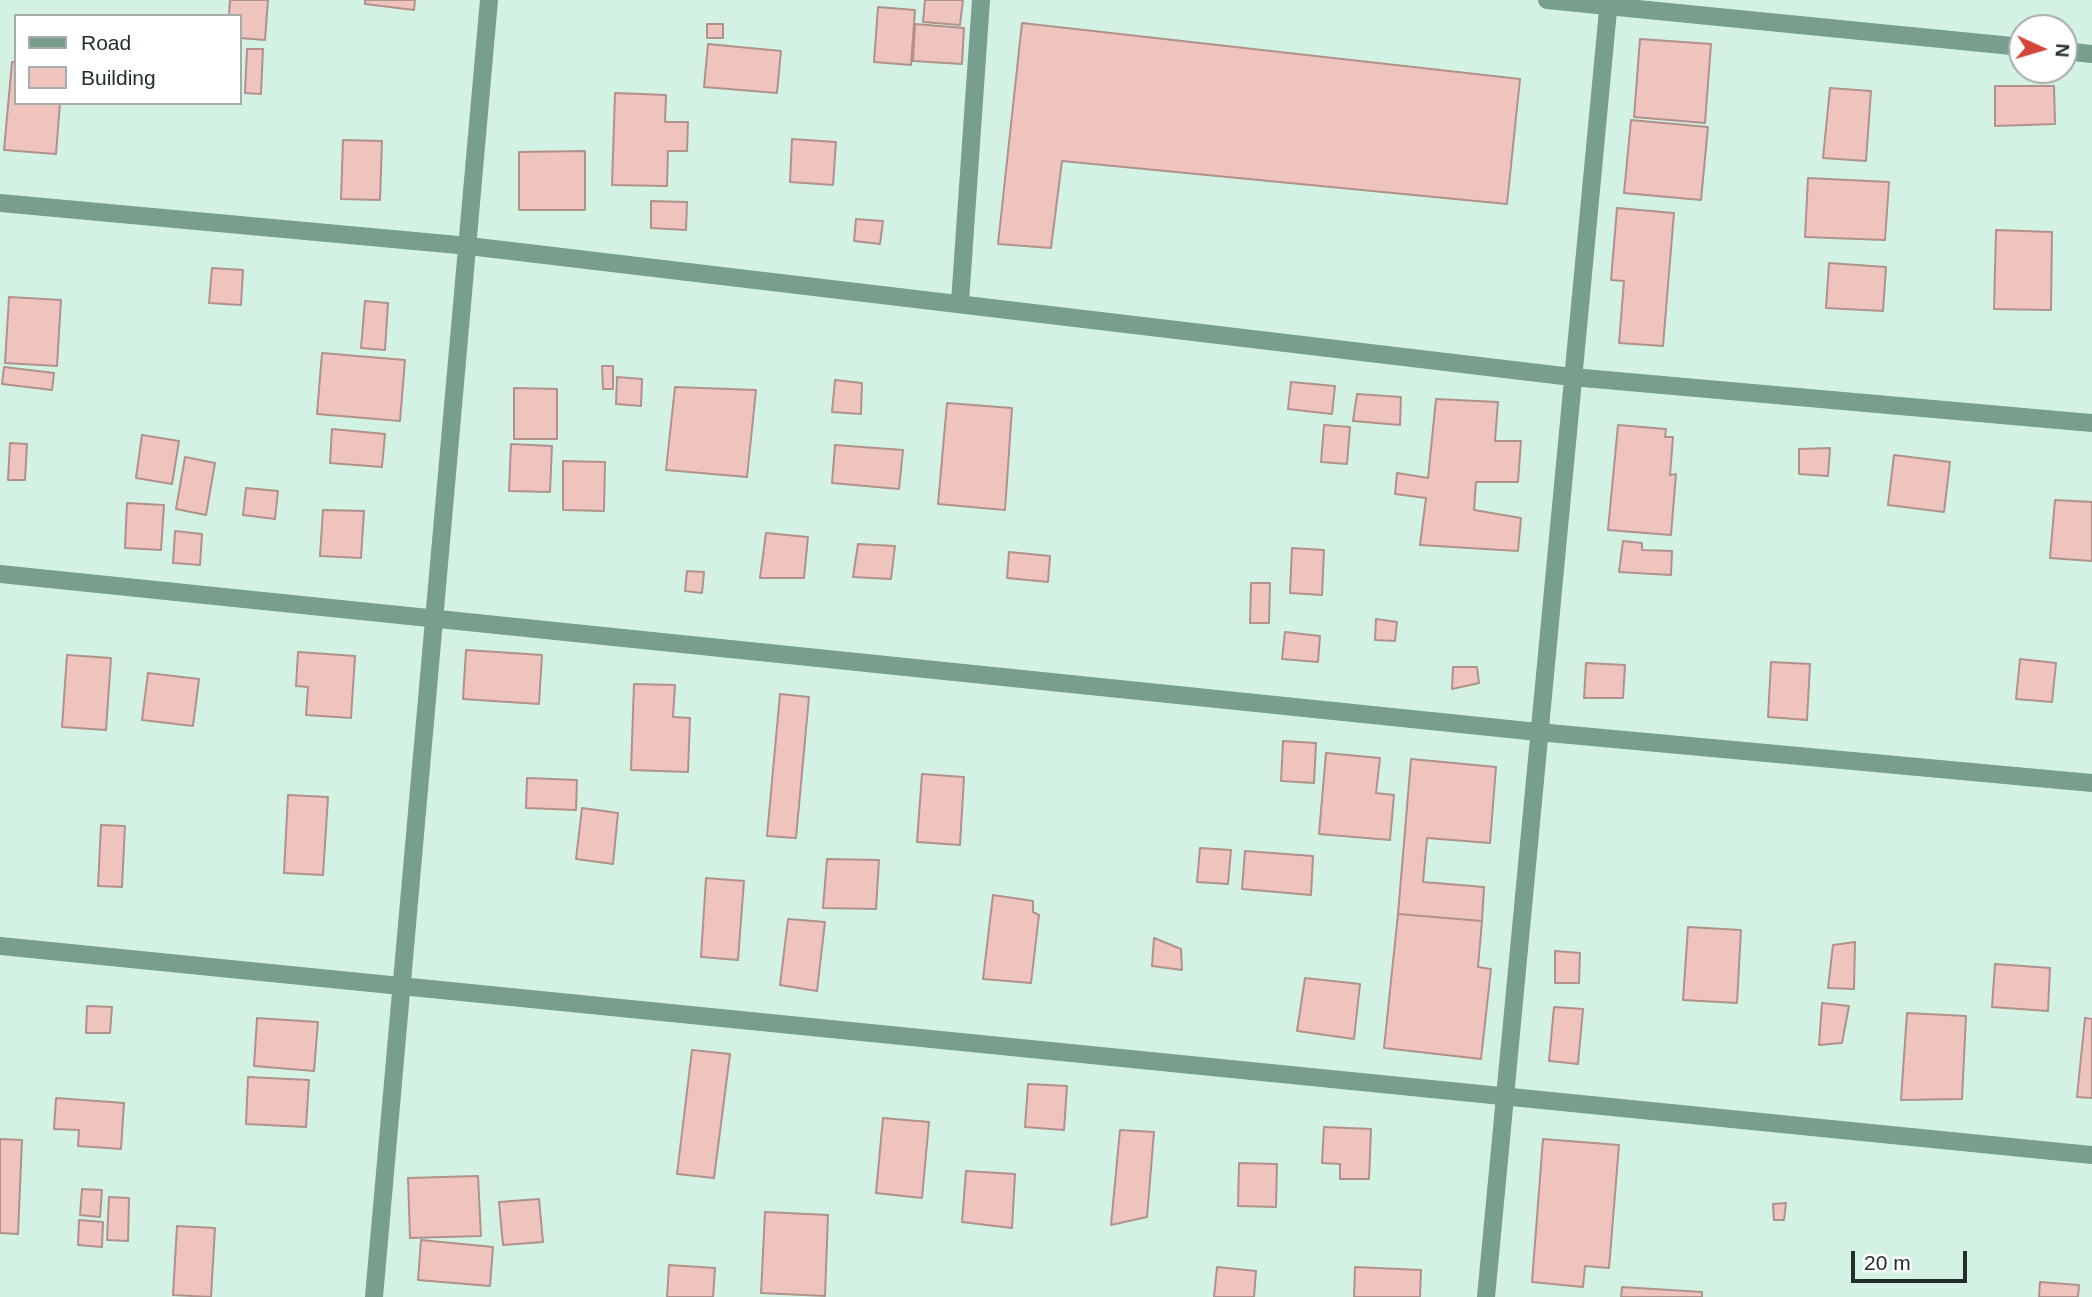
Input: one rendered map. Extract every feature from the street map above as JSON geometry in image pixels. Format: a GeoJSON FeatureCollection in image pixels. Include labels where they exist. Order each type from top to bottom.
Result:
{"type":"FeatureCollection","features":[{"type":"Feature","properties":{"kind":"street"},"geometry":{"type":"LineString","coordinates":[[374,1297],[489,0]]}},
{"type":"Feature","properties":{"kind":"street"},"geometry":{"type":"LineString","coordinates":[[960,302],[981,0]]}},
{"type":"Feature","properties":{"kind":"street"},"geometry":{"type":"LineString","coordinates":[[1548,0],[1608,3],[2008,46]]}},
{"type":"Feature","properties":{"kind":"street"},"geometry":{"type":"LineString","coordinates":[[1486,1297],[1608,3]]}},
{"type":"Feature","properties":{"kind":"street"},"geometry":{"type":"LineString","coordinates":[[0,203],[469,246],[960,302],[1572,377],[2092,423]]}},
{"type":"Feature","properties":{"kind":"street"},"geometry":{"type":"LineString","coordinates":[[0,574],[434,621],[1538,732],[2092,783]]}},
{"type":"Feature","properties":{"kind":"street"},"geometry":{"type":"LineString","coordinates":[[0,946],[2092,1155]]}},
{"type":"Feature","properties":{"kind":"building"},"geometry":{"type":"Polygon","coordinates":[[[230,0],[268,0],[265,40],[242,38],[242,14],[229,14],[230,0]]]}},
{"type":"Feature","properties":{"kind":"building"},"geometry":{"type":"Polygon","coordinates":[[[365,0],[415,0],[414,10],[365,4],[365,0]]]}},
{"type":"Feature","properties":{"kind":"building"},"geometry":{"type":"Polygon","coordinates":[[[925,0],[963,0],[960,25],[923,22],[925,0]]]}},
{"type":"Feature","properties":{"kind":"building"},"geometry":{"type":"Polygon","coordinates":[[[878,7],[915,10],[911,65],[874,62],[878,7]]]}},
{"type":"Feature","properties":{"kind":"building"},"geometry":{"type":"Polygon","coordinates":[[[1022,23],[1520,79],[1507,204],[1062,161],[1051,248],[998,244],[1022,23]]]}},
{"type":"Feature","properties":{"kind":"building"},"geometry":{"type":"Polygon","coordinates":[[[707,24],[723,24],[723,38],[707,38],[707,24]]]}},
{"type":"Feature","properties":{"kind":"building"},"geometry":{"type":"Polygon","coordinates":[[[915,24],[964,28],[962,64],[913,61],[915,24]]]}},
{"type":"Feature","properties":{"kind":"building"},"geometry":{"type":"Polygon","coordinates":[[[1640,39],[1711,44],[1705,123],[1634,117],[1640,39]]]}},
{"type":"Feature","properties":{"kind":"building"},"geometry":{"type":"Polygon","coordinates":[[[708,44],[781,51],[777,93],[704,87],[708,44]]]}},
{"type":"Feature","properties":{"kind":"building"},"geometry":{"type":"Polygon","coordinates":[[[247,49],[263,49],[261,94],[245,93],[247,49]]]}},
{"type":"Feature","properties":{"kind":"building"},"geometry":{"type":"Polygon","coordinates":[[[14,62],[14,105],[60,105],[56,154],[4,150],[14,62]]]}},
{"type":"Feature","properties":{"kind":"building"},"geometry":{"type":"Polygon","coordinates":[[[1995,86],[2054,86],[2055,124],[1995,126],[1995,86]]]}},
{"type":"Feature","properties":{"kind":"building"},"geometry":{"type":"Polygon","coordinates":[[[1830,88],[1871,91],[1866,161],[1823,158],[1830,88]]]}},
{"type":"Feature","properties":{"kind":"building"},"geometry":{"type":"Polygon","coordinates":[[[615,93],[666,95],[665,122],[688,122],[687,151],[668,151],[667,186],[612,185],[615,93]]]}},
{"type":"Feature","properties":{"kind":"building"},"geometry":{"type":"Polygon","coordinates":[[[1631,120],[1708,127],[1701,200],[1624,193],[1631,120]]]}},
{"type":"Feature","properties":{"kind":"building"},"geometry":{"type":"Polygon","coordinates":[[[792,139],[836,142],[833,185],[790,182],[792,139]]]}},
{"type":"Feature","properties":{"kind":"building"},"geometry":{"type":"Polygon","coordinates":[[[343,140],[382,141],[380,200],[341,199],[343,140]]]}},
{"type":"Feature","properties":{"kind":"building"},"geometry":{"type":"Polygon","coordinates":[[[585,151],[585,210],[519,210],[519,152],[585,151]]]}},
{"type":"Feature","properties":{"kind":"building"},"geometry":{"type":"Polygon","coordinates":[[[1808,178],[1889,182],[1885,240],[1805,237],[1808,178]]]}},
{"type":"Feature","properties":{"kind":"building"},"geometry":{"type":"Polygon","coordinates":[[[651,201],[687,202],[686,230],[651,228],[651,201]]]}},
{"type":"Feature","properties":{"kind":"building"},"geometry":{"type":"Polygon","coordinates":[[[1617,208],[1674,213],[1663,346],[1619,343],[1624,281],[1611,280],[1617,208]]]}},
{"type":"Feature","properties":{"kind":"building"},"geometry":{"type":"Polygon","coordinates":[[[856,219],[883,221],[880,244],[854,241],[856,219]]]}},
{"type":"Feature","properties":{"kind":"building"},"geometry":{"type":"Polygon","coordinates":[[[1996,230],[2052,232],[2051,310],[1994,309],[1996,230]]]}},
{"type":"Feature","properties":{"kind":"building"},"geometry":{"type":"Polygon","coordinates":[[[1829,263],[1886,267],[1883,311],[1826,308],[1829,263]]]}},
{"type":"Feature","properties":{"kind":"building"},"geometry":{"type":"Polygon","coordinates":[[[212,268],[243,270],[241,305],[209,303],[212,268]]]}},
{"type":"Feature","properties":{"kind":"building"},"geometry":{"type":"Polygon","coordinates":[[[9,297],[61,300],[57,366],[5,363],[9,297]]]}},
{"type":"Feature","properties":{"kind":"building"},"geometry":{"type":"Polygon","coordinates":[[[365,301],[388,303],[385,350],[361,348],[365,301]]]}},
{"type":"Feature","properties":{"kind":"building"},"geometry":{"type":"Polygon","coordinates":[[[322,353],[405,360],[400,421],[317,414],[322,353]]]}},
{"type":"Feature","properties":{"kind":"building"},"geometry":{"type":"Polygon","coordinates":[[[602,366],[613,366],[613,389],[603,389],[602,366]]]}},
{"type":"Feature","properties":{"kind":"building"},"geometry":{"type":"Polygon","coordinates":[[[4,367],[54,373],[52,390],[2,384],[4,367]]]}},
{"type":"Feature","properties":{"kind":"building"},"geometry":{"type":"Polygon","coordinates":[[[617,377],[642,379],[641,406],[616,404],[617,377]]]}},
{"type":"Feature","properties":{"kind":"building"},"geometry":{"type":"Polygon","coordinates":[[[835,380],[862,383],[861,414],[832,412],[835,380]]]}},
{"type":"Feature","properties":{"kind":"building"},"geometry":{"type":"Polygon","coordinates":[[[1291,382],[1335,386],[1332,414],[1288,409],[1291,382]]]}},
{"type":"Feature","properties":{"kind":"building"},"geometry":{"type":"Polygon","coordinates":[[[675,387],[756,390],[747,477],[666,470],[675,387]]]}},
{"type":"Feature","properties":{"kind":"building"},"geometry":{"type":"Polygon","coordinates":[[[514,388],[557,389],[557,439],[514,439],[514,388]]]}},
{"type":"Feature","properties":{"kind":"building"},"geometry":{"type":"Polygon","coordinates":[[[1357,394],[1401,397],[1400,425],[1353,421],[1357,394]]]}},
{"type":"Feature","properties":{"kind":"building"},"geometry":{"type":"Polygon","coordinates":[[[1436,399],[1498,402],[1495,441],[1521,441],[1518,482],[1476,482],[1474,510],[1521,518],[1518,551],[1420,545],[1426,498],[1395,494],[1397,473],[1428,478],[1436,399]]]}},
{"type":"Feature","properties":{"kind":"building"},"geometry":{"type":"Polygon","coordinates":[[[947,403],[1012,408],[1005,510],[938,504],[947,403]]]}},
{"type":"Feature","properties":{"kind":"building"},"geometry":{"type":"Polygon","coordinates":[[[1324,425],[1350,427],[1347,464],[1321,462],[1324,425]]]}},
{"type":"Feature","properties":{"kind":"building"},"geometry":{"type":"Polygon","coordinates":[[[1618,425],[1666,429],[1665,437],[1673,437],[1670,475],[1676,474],[1671,535],[1608,530],[1618,425]]]}},
{"type":"Feature","properties":{"kind":"building"},"geometry":{"type":"Polygon","coordinates":[[[332,429],[385,434],[382,467],[330,463],[332,429]]]}},
{"type":"Feature","properties":{"kind":"building"},"geometry":{"type":"Polygon","coordinates":[[[142,435],[179,441],[172,484],[136,478],[142,435]]]}},
{"type":"Feature","properties":{"kind":"building"},"geometry":{"type":"Polygon","coordinates":[[[10,443],[27,444],[25,480],[8,480],[10,443]]]}},
{"type":"Feature","properties":{"kind":"building"},"geometry":{"type":"Polygon","coordinates":[[[511,444],[552,446],[550,492],[509,491],[511,444]]]}},
{"type":"Feature","properties":{"kind":"building"},"geometry":{"type":"Polygon","coordinates":[[[835,445],[903,450],[899,489],[832,483],[835,445]]]}},
{"type":"Feature","properties":{"kind":"building"},"geometry":{"type":"Polygon","coordinates":[[[1830,448],[1828,476],[1799,474],[1799,449],[1830,448]]]}},
{"type":"Feature","properties":{"kind":"building"},"geometry":{"type":"Polygon","coordinates":[[[1894,455],[1950,462],[1944,512],[1888,505],[1894,455]]]}},
{"type":"Feature","properties":{"kind":"building"},"geometry":{"type":"Polygon","coordinates":[[[185,457],[215,463],[206,515],[176,509],[185,457]]]}},
{"type":"Feature","properties":{"kind":"building"},"geometry":{"type":"Polygon","coordinates":[[[563,461],[605,462],[604,511],[563,510],[563,461]]]}},
{"type":"Feature","properties":{"kind":"building"},"geometry":{"type":"Polygon","coordinates":[[[246,488],[278,491],[275,519],[243,515],[246,488]]]}},
{"type":"Feature","properties":{"kind":"building"},"geometry":{"type":"Polygon","coordinates":[[[2055,500],[2092,502],[2092,561],[2050,558],[2055,500]]]}},
{"type":"Feature","properties":{"kind":"building"},"geometry":{"type":"Polygon","coordinates":[[[127,503],[164,505],[161,550],[125,548],[127,503]]]}},
{"type":"Feature","properties":{"kind":"building"},"geometry":{"type":"Polygon","coordinates":[[[323,510],[364,511],[361,558],[320,556],[323,510]]]}},
{"type":"Feature","properties":{"kind":"building"},"geometry":{"type":"Polygon","coordinates":[[[175,531],[202,534],[200,565],[173,563],[175,531]]]}},
{"type":"Feature","properties":{"kind":"building"},"geometry":{"type":"Polygon","coordinates":[[[766,533],[808,537],[804,578],[760,578],[766,533]]]}},
{"type":"Feature","properties":{"kind":"building"},"geometry":{"type":"Polygon","coordinates":[[[1623,541],[1642,543],[1642,550],[1672,551],[1671,575],[1619,572],[1623,541]]]}},
{"type":"Feature","properties":{"kind":"building"},"geometry":{"type":"Polygon","coordinates":[[[858,544],[895,546],[891,579],[853,577],[858,544]]]}},
{"type":"Feature","properties":{"kind":"building"},"geometry":{"type":"Polygon","coordinates":[[[1292,548],[1324,550],[1322,595],[1290,593],[1292,548]]]}},
{"type":"Feature","properties":{"kind":"building"},"geometry":{"type":"Polygon","coordinates":[[[1009,552],[1050,556],[1048,582],[1007,578],[1009,552]]]}},
{"type":"Feature","properties":{"kind":"building"},"geometry":{"type":"Polygon","coordinates":[[[687,571],[704,572],[702,593],[685,591],[687,571]]]}},
{"type":"Feature","properties":{"kind":"building"},"geometry":{"type":"Polygon","coordinates":[[[1251,583],[1270,583],[1269,623],[1250,623],[1251,583]]]}},
{"type":"Feature","properties":{"kind":"building"},"geometry":{"type":"Polygon","coordinates":[[[1376,619],[1397,622],[1395,641],[1375,640],[1376,619]]]}},
{"type":"Feature","properties":{"kind":"building"},"geometry":{"type":"Polygon","coordinates":[[[1285,632],[1320,636],[1318,662],[1282,659],[1285,632]]]}},
{"type":"Feature","properties":{"kind":"building"},"geometry":{"type":"Polygon","coordinates":[[[466,650],[542,655],[539,704],[463,699],[466,650]]]}},
{"type":"Feature","properties":{"kind":"building"},"geometry":{"type":"Polygon","coordinates":[[[298,652],[355,656],[351,718],[306,715],[308,687],[296,686],[298,652]]]}},
{"type":"Feature","properties":{"kind":"building"},"geometry":{"type":"Polygon","coordinates":[[[67,655],[111,658],[106,730],[62,727],[67,655]]]}},
{"type":"Feature","properties":{"kind":"building"},"geometry":{"type":"Polygon","coordinates":[[[2020,659],[2056,663],[2052,702],[2016,699],[2020,659]]]}},
{"type":"Feature","properties":{"kind":"building"},"geometry":{"type":"Polygon","coordinates":[[[1771,662],[1810,664],[1807,720],[1768,717],[1771,662]]]}},
{"type":"Feature","properties":{"kind":"building"},"geometry":{"type":"Polygon","coordinates":[[[1586,663],[1625,665],[1623,698],[1584,698],[1586,663]]]}},
{"type":"Feature","properties":{"kind":"building"},"geometry":{"type":"Polygon","coordinates":[[[1453,667],[1477,667],[1479,683],[1452,689],[1453,667]]]}},
{"type":"Feature","properties":{"kind":"building"},"geometry":{"type":"Polygon","coordinates":[[[148,673],[199,679],[193,726],[142,720],[148,673]]]}},
{"type":"Feature","properties":{"kind":"building"},"geometry":{"type":"Polygon","coordinates":[[[634,684],[675,685],[673,717],[690,718],[688,772],[631,770],[634,684]]]}},
{"type":"Feature","properties":{"kind":"building"},"geometry":{"type":"Polygon","coordinates":[[[780,694],[809,697],[796,838],[767,836],[780,694]]]}},
{"type":"Feature","properties":{"kind":"building"},"geometry":{"type":"Polygon","coordinates":[[[1283,741],[1316,743],[1314,783],[1281,781],[1283,741]]]}},
{"type":"Feature","properties":{"kind":"building"},"geometry":{"type":"Polygon","coordinates":[[[1326,753],[1380,758],[1376,793],[1394,795],[1390,840],[1319,834],[1326,753]]]}},
{"type":"Feature","properties":{"kind":"building"},"geometry":{"type":"Polygon","coordinates":[[[1411,759],[1496,767],[1490,843],[1427,838],[1423,882],[1484,887],[1482,921],[1398,914],[1411,759]]]}},
{"type":"Feature","properties":{"kind":"building"},"geometry":{"type":"Polygon","coordinates":[[[922,774],[964,777],[960,845],[917,842],[922,774]]]}},
{"type":"Feature","properties":{"kind":"building"},"geometry":{"type":"Polygon","coordinates":[[[527,778],[577,780],[576,810],[526,808],[527,778]]]}},
{"type":"Feature","properties":{"kind":"building"},"geometry":{"type":"Polygon","coordinates":[[[288,795],[328,797],[323,875],[284,873],[288,795]]]}},
{"type":"Feature","properties":{"kind":"building"},"geometry":{"type":"Polygon","coordinates":[[[582,808],[618,813],[613,864],[576,859],[582,808]]]}},
{"type":"Feature","properties":{"kind":"building"},"geometry":{"type":"Polygon","coordinates":[[[101,825],[125,826],[122,887],[98,886],[101,825]]]}},
{"type":"Feature","properties":{"kind":"building"},"geometry":{"type":"Polygon","coordinates":[[[1200,848],[1231,850],[1228,884],[1197,882],[1200,848]]]}},
{"type":"Feature","properties":{"kind":"building"},"geometry":{"type":"Polygon","coordinates":[[[1245,851],[1313,856],[1311,895],[1242,889],[1245,851]]]}},
{"type":"Feature","properties":{"kind":"building"},"geometry":{"type":"Polygon","coordinates":[[[827,859],[879,860],[876,909],[823,908],[827,859]]]}},
{"type":"Feature","properties":{"kind":"building"},"geometry":{"type":"Polygon","coordinates":[[[706,878],[744,881],[738,960],[701,957],[706,878]]]}},
{"type":"Feature","properties":{"kind":"building"},"geometry":{"type":"Polygon","coordinates":[[[993,895],[1033,901],[1033,912],[1039,915],[1031,983],[983,979],[993,895]]]}},
{"type":"Feature","properties":{"kind":"building"},"geometry":{"type":"Polygon","coordinates":[[[1398,914],[1482,921],[1478,967],[1491,969],[1481,1059],[1384,1048],[1398,914]]]}},
{"type":"Feature","properties":{"kind":"building"},"geometry":{"type":"Polygon","coordinates":[[[788,919],[825,922],[817,991],[780,985],[788,919]]]}},
{"type":"Feature","properties":{"kind":"building"},"geometry":{"type":"Polygon","coordinates":[[[1688,927],[1741,930],[1737,1003],[1683,1000],[1688,927]]]}},
{"type":"Feature","properties":{"kind":"building"},"geometry":{"type":"Polygon","coordinates":[[[1154,938],[1181,949],[1182,970],[1152,966],[1154,938]]]}},
{"type":"Feature","properties":{"kind":"building"},"geometry":{"type":"Polygon","coordinates":[[[1855,942],[1854,989],[1828,988],[1833,945],[1855,942]]]}},
{"type":"Feature","properties":{"kind":"building"},"geometry":{"type":"Polygon","coordinates":[[[1555,951],[1580,953],[1579,983],[1555,983],[1555,951]]]}},
{"type":"Feature","properties":{"kind":"building"},"geometry":{"type":"Polygon","coordinates":[[[1995,964],[2050,968],[2048,1011],[1992,1007],[1995,964]]]}},
{"type":"Feature","properties":{"kind":"building"},"geometry":{"type":"Polygon","coordinates":[[[1305,978],[1360,984],[1354,1039],[1297,1031],[1305,978]]]}},
{"type":"Feature","properties":{"kind":"building"},"geometry":{"type":"Polygon","coordinates":[[[1822,1003],[1849,1006],[1842,1043],[1819,1045],[1822,1003]]]}},
{"type":"Feature","properties":{"kind":"building"},"geometry":{"type":"Polygon","coordinates":[[[87,1006],[112,1007],[110,1033],[86,1033],[87,1006]]]}},
{"type":"Feature","properties":{"kind":"building"},"geometry":{"type":"Polygon","coordinates":[[[1554,1007],[1583,1009],[1578,1064],[1549,1061],[1554,1007]]]}},
{"type":"Feature","properties":{"kind":"building"},"geometry":{"type":"Polygon","coordinates":[[[1907,1013],[1966,1016],[1962,1099],[1901,1100],[1907,1013]]]}},
{"type":"Feature","properties":{"kind":"building"},"geometry":{"type":"Polygon","coordinates":[[[257,1018],[318,1022],[314,1071],[254,1066],[257,1018]]]}},
{"type":"Feature","properties":{"kind":"building"},"geometry":{"type":"Polygon","coordinates":[[[2085,1018],[2092,1019],[2092,1098],[2077,1097],[2085,1018]]]}},
{"type":"Feature","properties":{"kind":"building"},"geometry":{"type":"Polygon","coordinates":[[[692,1050],[730,1054],[714,1178],[677,1174],[692,1050]]]}},
{"type":"Feature","properties":{"kind":"building"},"geometry":{"type":"Polygon","coordinates":[[[248,1077],[309,1080],[306,1127],[246,1124],[248,1077]]]}},
{"type":"Feature","properties":{"kind":"building"},"geometry":{"type":"Polygon","coordinates":[[[1028,1084],[1067,1086],[1064,1130],[1025,1127],[1028,1084]]]}},
{"type":"Feature","properties":{"kind":"building"},"geometry":{"type":"Polygon","coordinates":[[[56,1098],[124,1103],[121,1149],[78,1146],[79,1130],[54,1129],[56,1098]]]}},
{"type":"Feature","properties":{"kind":"building"},"geometry":{"type":"Polygon","coordinates":[[[883,1118],[929,1122],[922,1198],[876,1193],[883,1118]]]}},
{"type":"Feature","properties":{"kind":"building"},"geometry":{"type":"Polygon","coordinates":[[[1324,1127],[1371,1129],[1369,1179],[1340,1179],[1340,1164],[1322,1163],[1324,1127]]]}},
{"type":"Feature","properties":{"kind":"building"},"geometry":{"type":"Polygon","coordinates":[[[1120,1130],[1154,1132],[1147,1217],[1111,1225],[1120,1130]]]}},
{"type":"Feature","properties":{"kind":"building"},"geometry":{"type":"Polygon","coordinates":[[[0,1139],[22,1140],[18,1234],[0,1233],[0,1139]]]}},
{"type":"Feature","properties":{"kind":"building"},"geometry":{"type":"Polygon","coordinates":[[[1543,1139],[1619,1145],[1609,1268],[1585,1266],[1583,1287],[1532,1282],[1543,1139]]]}},
{"type":"Feature","properties":{"kind":"building"},"geometry":{"type":"Polygon","coordinates":[[[1239,1163],[1277,1164],[1276,1207],[1238,1206],[1239,1163]]]}},
{"type":"Feature","properties":{"kind":"building"},"geometry":{"type":"Polygon","coordinates":[[[966,1171],[1015,1174],[1012,1228],[962,1222],[966,1171]]]}},
{"type":"Feature","properties":{"kind":"building"},"geometry":{"type":"Polygon","coordinates":[[[478,1176],[481,1236],[410,1238],[408,1178],[478,1176]]]}},
{"type":"Feature","properties":{"kind":"building"},"geometry":{"type":"Polygon","coordinates":[[[82,1189],[102,1190],[100,1217],[80,1215],[82,1189]]]}},
{"type":"Feature","properties":{"kind":"building"},"geometry":{"type":"Polygon","coordinates":[[[109,1197],[129,1198],[128,1241],[107,1240],[109,1197]]]}},
{"type":"Feature","properties":{"kind":"building"},"geometry":{"type":"Polygon","coordinates":[[[539,1199],[543,1242],[503,1245],[499,1202],[539,1199]]]}},
{"type":"Feature","properties":{"kind":"building"},"geometry":{"type":"Polygon","coordinates":[[[1786,1203],[1784,1220],[1774,1220],[1773,1204],[1786,1203]]]}},
{"type":"Feature","properties":{"kind":"building"},"geometry":{"type":"Polygon","coordinates":[[[765,1212],[828,1215],[825,1296],[761,1293],[765,1212]]]}},
{"type":"Feature","properties":{"kind":"building"},"geometry":{"type":"Polygon","coordinates":[[[79,1220],[103,1222],[102,1247],[78,1245],[79,1220]]]}},
{"type":"Feature","properties":{"kind":"building"},"geometry":{"type":"Polygon","coordinates":[[[177,1226],[215,1228],[211,1297],[173,1295],[177,1226]]]}},
{"type":"Feature","properties":{"kind":"building"},"geometry":{"type":"Polygon","coordinates":[[[421,1240],[493,1247],[490,1286],[418,1280],[421,1240]]]}},
{"type":"Feature","properties":{"kind":"building"},"geometry":{"type":"Polygon","coordinates":[[[669,1265],[715,1268],[713,1297],[667,1297],[669,1265]]]}},
{"type":"Feature","properties":{"kind":"building"},"geometry":{"type":"Polygon","coordinates":[[[1217,1267],[1256,1271],[1254,1297],[1214,1297],[1217,1267]]]}},
{"type":"Feature","properties":{"kind":"building"},"geometry":{"type":"Polygon","coordinates":[[[1355,1267],[1421,1270],[1420,1297],[1354,1297],[1355,1267]]]}},
{"type":"Feature","properties":{"kind":"building"},"geometry":{"type":"Polygon","coordinates":[[[2040,1282],[2079,1285],[2078,1297],[2039,1297],[2040,1282]]]}},
{"type":"Feature","properties":{"kind":"building"},"geometry":{"type":"Polygon","coordinates":[[[1622,1287],[1702,1292],[1702,1297],[1621,1297],[1622,1287]]]}}]}
